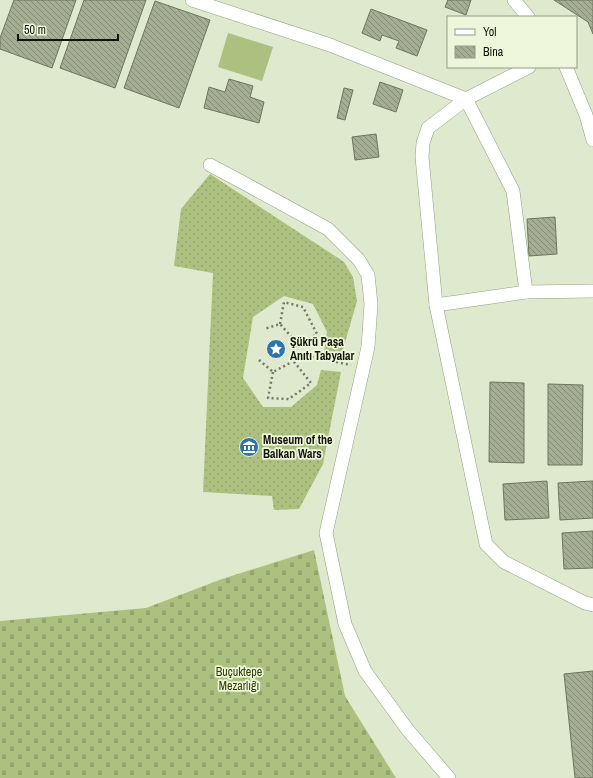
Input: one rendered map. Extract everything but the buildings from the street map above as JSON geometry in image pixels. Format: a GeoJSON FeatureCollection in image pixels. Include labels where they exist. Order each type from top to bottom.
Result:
{"type":"FeatureCollection","features":[{"type":"Feature","properties":{"kind":"street"},"geometry":{"type":"LineString","coordinates":[[192,0],[330,46],[466,99],[513,190],[526,292]]}},
{"type":"Feature","properties":{"kind":"street"},"geometry":{"type":"LineString","coordinates":[[514,0],[527,16]]}},
{"type":"Feature","properties":{"kind":"street"},"geometry":{"type":"LineString","coordinates":[[527,68],[466,99],[428,128],[423,143],[422,157],[436,305],[486,544],[504,562],[593,606]]}},
{"type":"Feature","properties":{"kind":"street"},"geometry":{"type":"LineString","coordinates":[[566,68],[586,114],[593,140]]}},
{"type":"Feature","properties":{"kind":"street"},"geometry":{"type":"LineString","coordinates":[[210,166],[328,229],[358,260],[368,275],[371,304],[368,347],[326,533],[345,624],[364,671],[407,729],[449,778]]}},
{"type":"Feature","properties":{"kind":"street"},"geometry":{"type":"LineString","coordinates":[[436,305],[526,292],[593,292]]}},
{"type":"Feature","properties":{"kind":"path"},"geometry":{"type":"LineString","coordinates":[[280,324],[284,302],[303,307],[317,334],[294,347]]}},
{"type":"Feature","properties":{"kind":"path"},"geometry":{"type":"LineString","coordinates":[[264,328],[280,324]]}},
{"type":"Feature","properties":{"kind":"path"},"geometry":{"type":"LineString","coordinates":[[273,372],[290,363],[295,341],[280,324]]}},
{"type":"Feature","properties":{"kind":"path"},"geometry":{"type":"LineString","coordinates":[[292,353],[364,368]]}},
{"type":"Feature","properties":{"kind":"path"},"geometry":{"type":"LineString","coordinates":[[273,372],[268,398],[289,399],[312,383],[291,358]]}},
{"type":"Feature","properties":{"kind":"path"},"geometry":{"type":"LineString","coordinates":[[259,360],[273,372]]}},
{"type":"Feature","properties":{"kind":"green space"},"geometry":{"type":"Polygon","coordinates":[[[228,33],[273,47],[262,81],[218,67],[228,33]]]}},
{"type":"Feature","properties":{"kind":"green space"},"geometry":{"type":"Polygon","coordinates":[[[210,174],[344,262],[353,277],[357,301],[342,353],[324,352],[327,332],[313,304],[284,296],[253,317],[243,378],[263,407],[291,407],[317,385],[321,370],[341,372],[323,464],[299,509],[274,510],[272,496],[203,492],[213,273],[174,266],[181,209],[210,174]]]}},
{"type":"Feature","properties":{"kind":"green space","name":"Buçuktepe Mezarlığı"},"geometry":{"type":"Polygon","coordinates":[[[314,550],[345,696],[396,778],[0,778],[0,621],[146,608],[222,579],[314,550]]]}},
{"type":"Feature","properties":{"kind":"place","name":"Şükrü Paşa Anıtı Tabyalar"},"geometry":{"type":"Point","coordinates":[276,349]}},
{"type":"Feature","properties":{"kind":"place","name":"Museum of the Balkan Wars"},"geometry":{"type":"Point","coordinates":[249,447]}}]}
